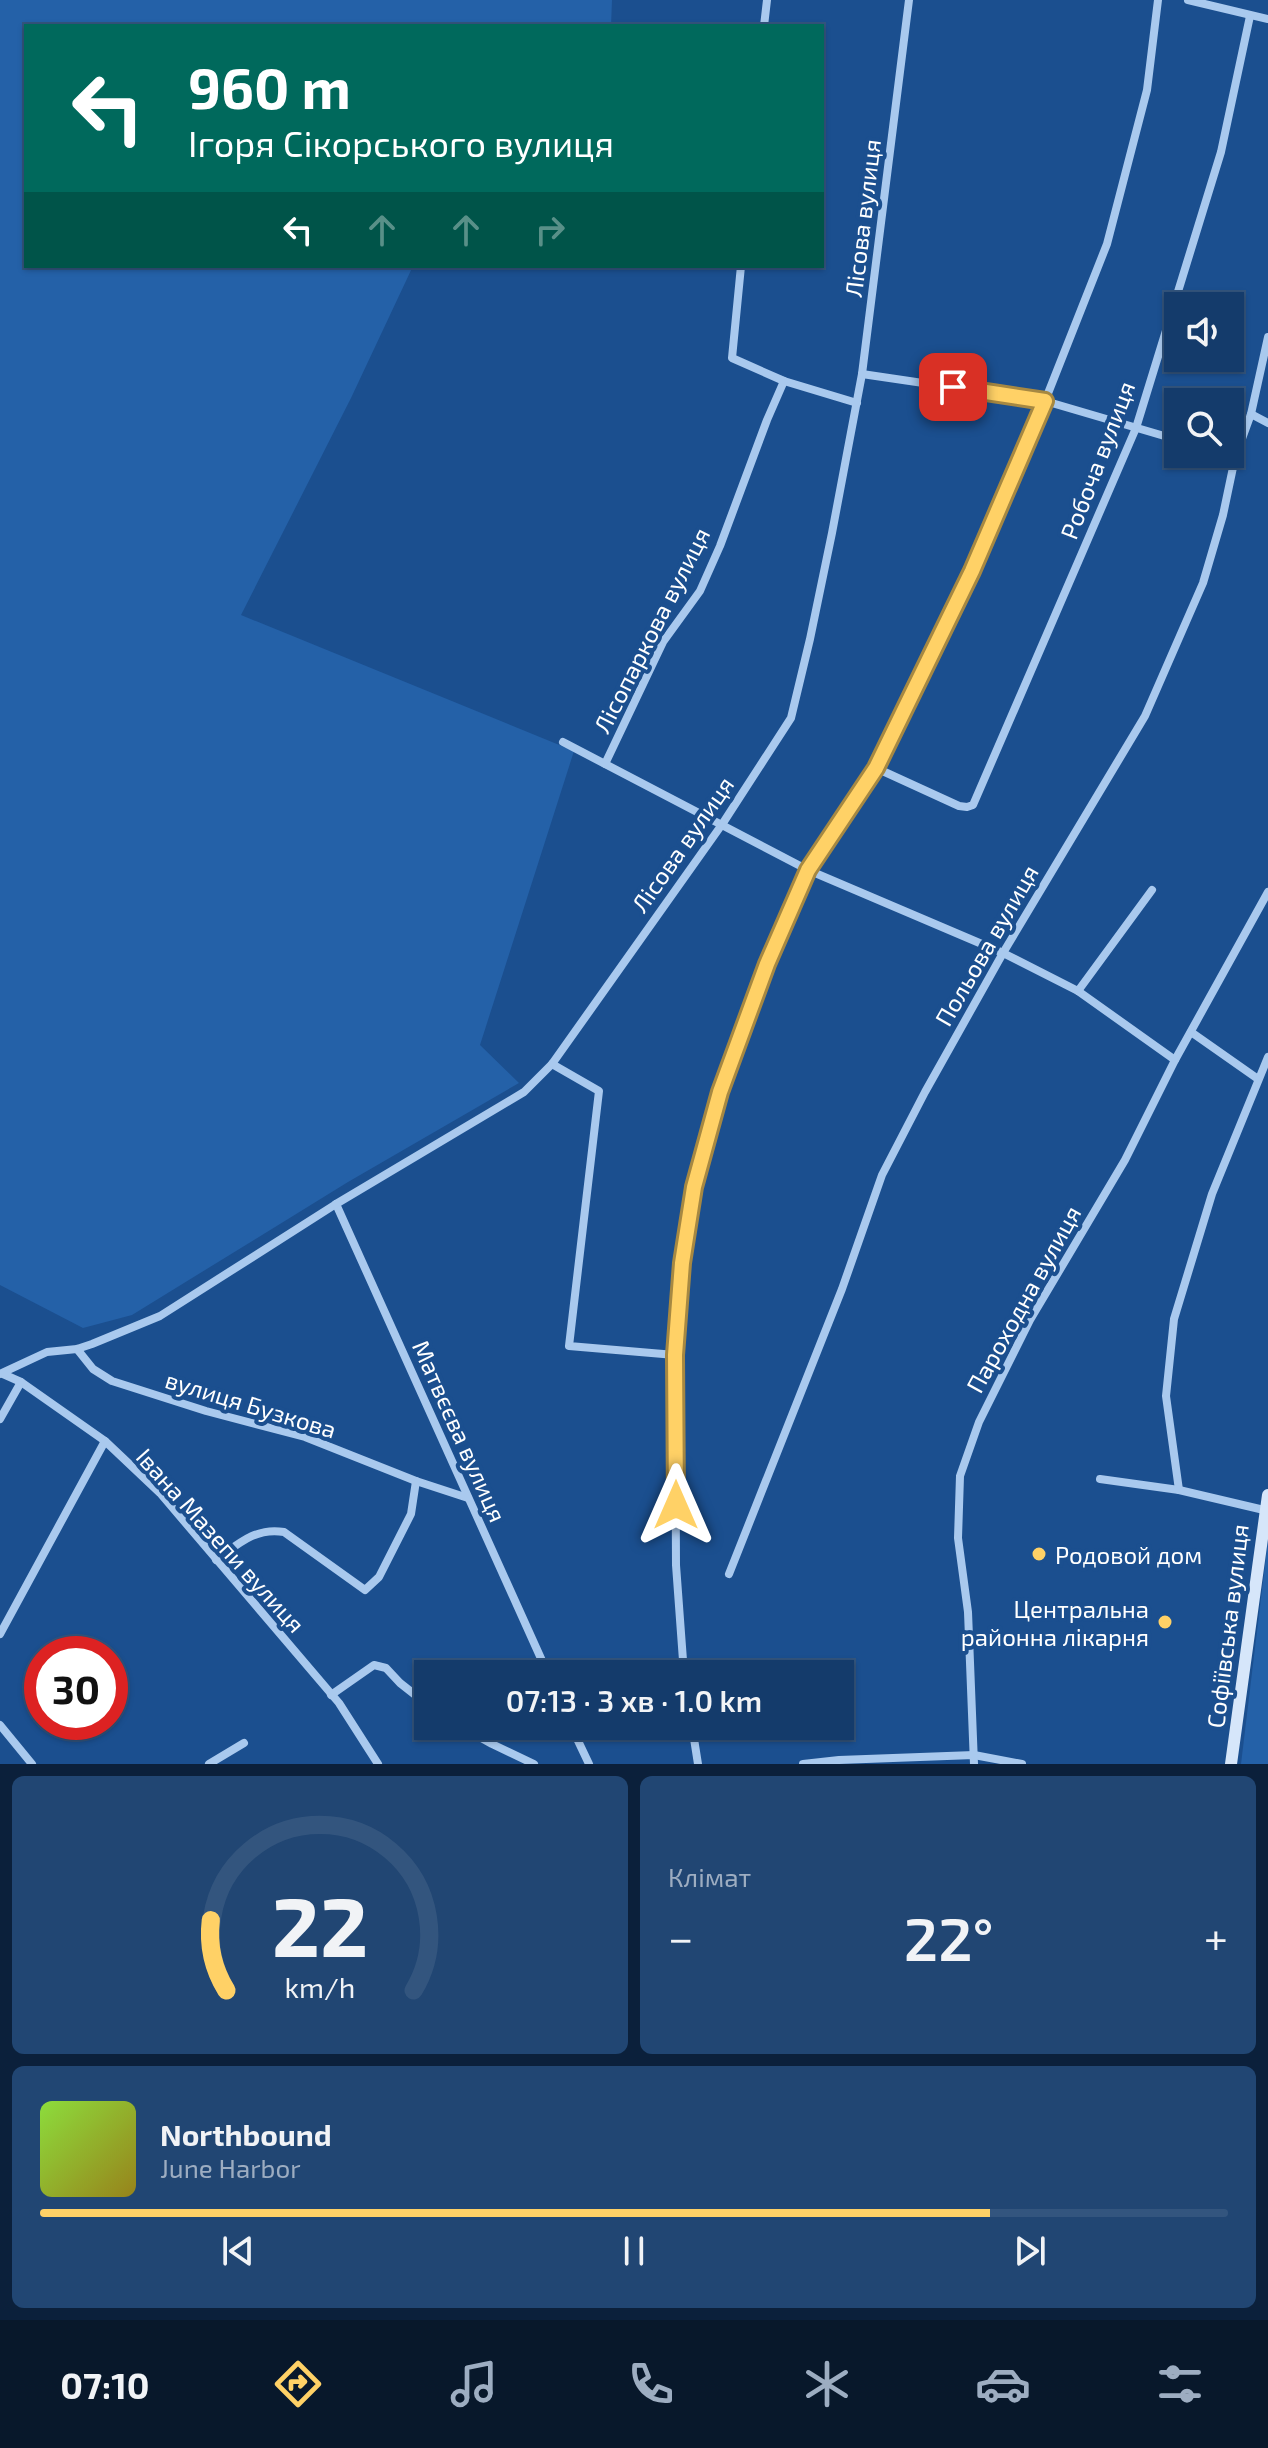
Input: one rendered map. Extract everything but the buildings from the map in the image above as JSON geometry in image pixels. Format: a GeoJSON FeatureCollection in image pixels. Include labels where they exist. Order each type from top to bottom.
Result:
{"type":"FeatureCollection","features":[{"type":"Feature","properties":{"kind":"street"},"geometry":{"type":"LineString","coordinates":[[764,24],[767,0]]}},
{"type":"Feature","properties":{"kind":"street","name":"Лісова вулиця"},"geometry":{"type":"LineString","coordinates":[[2,1374],[47,1352],[77,1349],[160,1316],[336,1204],[524,1092],[552,1064],[723,823],[791,718],[810,639],[862,374],[909,0]]}},
{"type":"Feature","properties":{"kind":"street"},"geometry":{"type":"LineString","coordinates":[[683,1660],[676,1565],[675,1355],[682,1263],[694,1187],[720,1092],[767,964],[808,870],[876,768],[972,571],[1045,401],[1107,244],[1147,90],[1158,0]]}},
{"type":"Feature","properties":{"kind":"street"},"geometry":{"type":"LineString","coordinates":[[1188,0],[1268,19]]}},
{"type":"Feature","properties":{"kind":"street","name":"Робоча вулиця"},"geometry":{"type":"LineString","coordinates":[[876,768],[959,806],[973,805],[1136,428],[1221,152],[1250,16]]}},
{"type":"Feature","properties":{"kind":"street"},"geometry":{"type":"LineString","coordinates":[[741,268],[732,358],[784,381],[857,403]]}},
{"type":"Feature","properties":{"kind":"street","name":"Польова вулиця"},"geometry":{"type":"LineString","coordinates":[[1244,433],[1268,337]]}},
{"type":"Feature","properties":{"kind":"street"},"geometry":{"type":"LineString","coordinates":[[862,374],[1045,401],[1164,436]]}},
{"type":"Feature","properties":{"kind":"street","name":"Лісопаркова вулиця"},"geometry":{"type":"LineString","coordinates":[[605,764],[663,642],[700,591],[784,381]]}},
{"type":"Feature","properties":{"kind":"street"},"geometry":{"type":"LineString","coordinates":[[1251,414],[1268,423]]}},
{"type":"Feature","properties":{"kind":"street","name":"Польова вулиця"},"geometry":{"type":"LineString","coordinates":[[729,1574],[842,1289],[882,1175],[1003,953],[1145,716],[1203,583],[1233,468]]}},
{"type":"Feature","properties":{"kind":"street"},"geometry":{"type":"LineString","coordinates":[[563,742],[808,870],[1003,953],[1078,991],[1175,1060]]}},
{"type":"Feature","properties":{"kind":"street"},"geometry":{"type":"LineString","coordinates":[[1078,991],[1152,890]]}},
{"type":"Feature","properties":{"kind":"street","name":"Пароходна вулиця"},"geometry":{"type":"LineString","coordinates":[[974,1760],[968,1612],[958,1538],[960,1476],[979,1422],[1030,1320],[1125,1160],[1175,1060],[1265,906],[1268,892]]}},
{"type":"Feature","properties":{"kind":"street"},"geometry":{"type":"LineString","coordinates":[[1191,1032],[1258,1079]]}},
{"type":"Feature","properties":{"kind":"street"},"geometry":{"type":"LineString","coordinates":[[1179,1490],[1166,1396],[1174,1319],[1212,1194],[1268,1057]]}},
{"type":"Feature","properties":{"kind":"street"},"geometry":{"type":"LineString","coordinates":[[552,1064],[599,1091],[569,1346],[675,1355]]}},
{"type":"Feature","properties":{"kind":"street","name":"Матвєєва вулиця"},"geometry":{"type":"LineString","coordinates":[[336,1204],[542,1660]]}},
{"type":"Feature","properties":{"kind":"street","name":"вулиця Бузкова"},"geometry":{"type":"LineString","coordinates":[[77,1349],[93,1369],[112,1381],[305,1437],[468,1498]]}},
{"type":"Feature","properties":{"kind":"street","name":"Івана Мазепи вулиця"},"geometry":{"type":"LineString","coordinates":[[2,1374],[21,1382],[105,1441],[160,1493],[339,1703],[378,1764]]}},
{"type":"Feature","properties":{"kind":"street"},"geometry":{"type":"LineString","coordinates":[[0,1419],[21,1382]]}},
{"type":"Feature","properties":{"kind":"street"},"geometry":{"type":"LineString","coordinates":[[0,1634],[105,1441]]}},
{"type":"Feature","properties":{"kind":"street"},"geometry":{"type":"LineString","coordinates":[[1100,1479],[1179,1490],[1264,1510]]}},
{"type":"Feature","properties":{"kind":"street"},"geometry":{"type":"LineString","coordinates":[[216,1560],[248,1537],[263,1531],[284,1532],[365,1590],[379,1577],[411,1514],[416,1481]]}},
{"type":"Feature","properties":{"kind":"street","name":"Софіївська вулиця"},"geometry":{"type":"LineString","coordinates":[[1231,1764],[1268,1495]]}},
{"type":"Feature","properties":{"kind":"street"},"geometry":{"type":"LineString","coordinates":[[331,1695],[374,1665],[386,1668],[414,1694]]}},
{"type":"Feature","properties":{"kind":"street"},"geometry":{"type":"LineString","coordinates":[[0,1725],[32,1764]]}},
{"type":"Feature","properties":{"kind":"street"},"geometry":{"type":"LineString","coordinates":[[485,1740],[534,1764]]}},
{"type":"Feature","properties":{"kind":"street"},"geometry":{"type":"LineString","coordinates":[[578,1740],[589,1764]]}},
{"type":"Feature","properties":{"kind":"street"},"geometry":{"type":"LineString","coordinates":[[694,1740],[698,1764]]}},
{"type":"Feature","properties":{"kind":"street"},"geometry":{"type":"LineString","coordinates":[[209,1764],[244,1743]]}},
{"type":"Feature","properties":{"kind":"street"},"geometry":{"type":"LineString","coordinates":[[803,1764],[839,1760],[974,1760],[1022,1764]]}},
{"type":"Feature","properties":{"kind":"shaded area"},"geometry":{"type":"Polygon","coordinates":[[[0,0],[612,0],[611,24],[24,24],[24,268],[412,268],[351,398],[241,615],[574,751],[480,1045],[519,1083],[348,1182],[132,1315],[83,1328],[0,1285],[0,0]]]}},
{"type":"Feature","properties":{"kind":"shaded area"},"geometry":{"type":"Polygon","coordinates":[[[1268,1540],[1268,1764],[1241,1764],[1268,1540]]]}},
{"type":"Feature","properties":{"kind":"place","name":"Родовой дом"},"geometry":{"type":"Point","coordinates":[1039,1554]}},
{"type":"Feature","properties":{"kind":"place","name":"Центральна районна лікарня"},"geometry":{"type":"Point","coordinates":[1165,1622]}},
{"type":"Feature","properties":{"kind":"route"},"geometry":{"type":"LineString","coordinates":[[676,1505],[675,1355],[682,1263],[694,1187],[720,1092],[767,964],[808,870],[876,768],[972,571],[1045,401],[953,387]]}}]}
